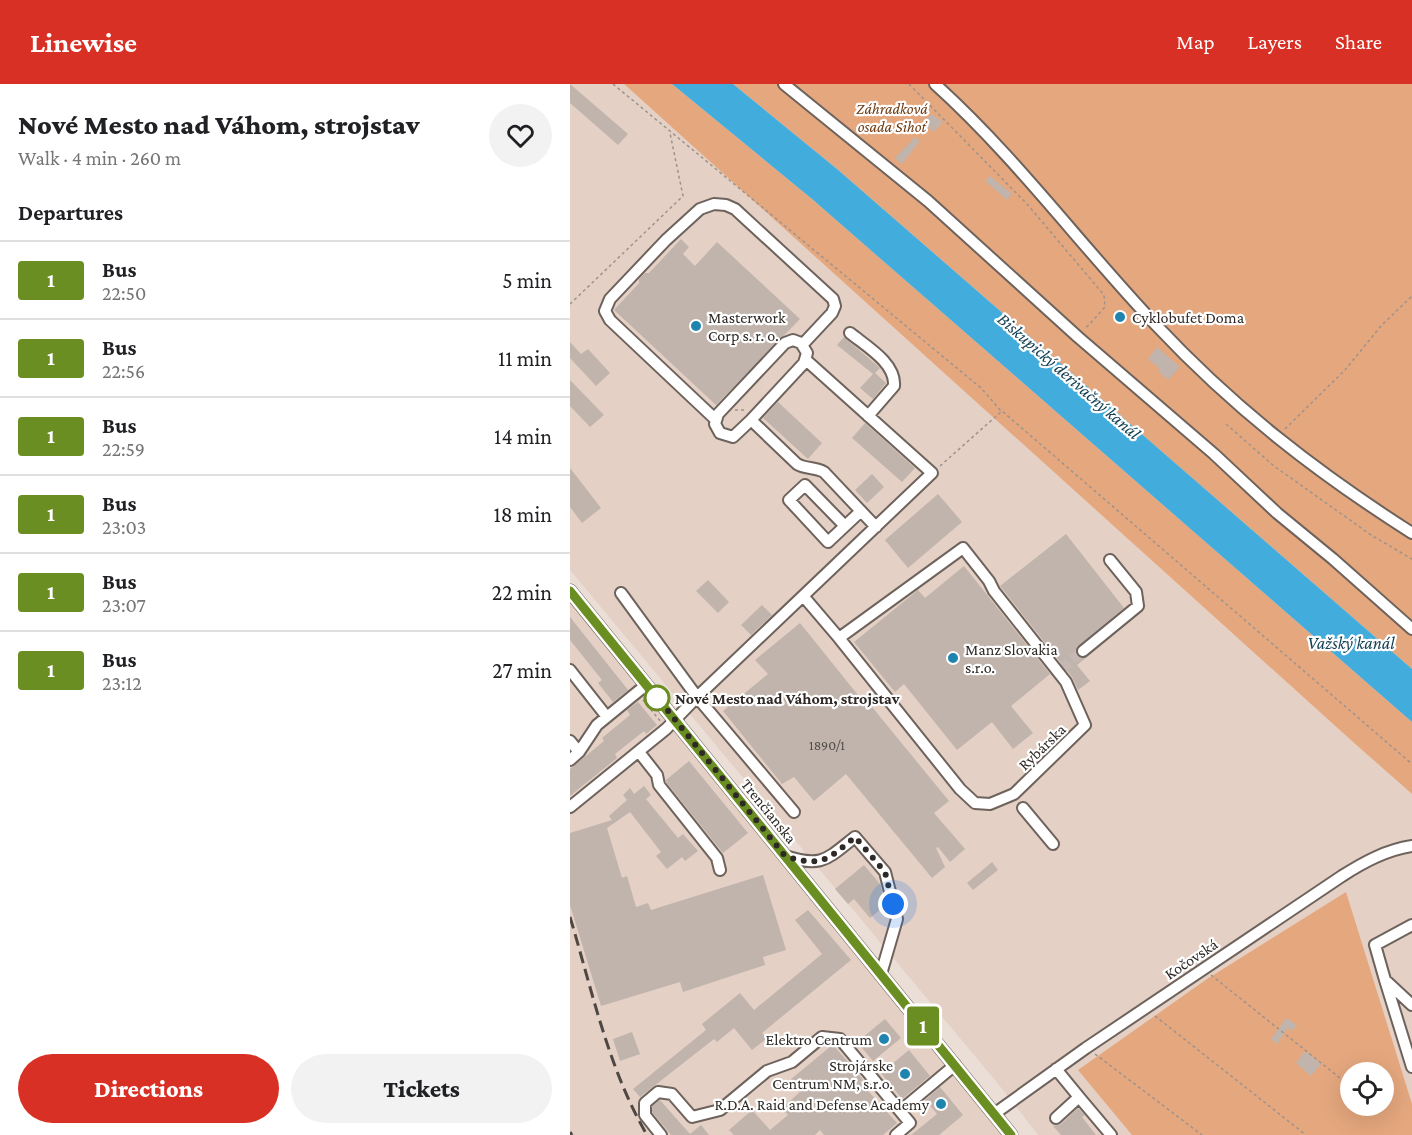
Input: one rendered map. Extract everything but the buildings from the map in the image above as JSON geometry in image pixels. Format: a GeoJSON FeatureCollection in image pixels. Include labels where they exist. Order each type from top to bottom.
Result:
{"type":"FeatureCollection","features":[{"type":"Feature","properties":{"kind":"main road","name":"Trenčianska"},"geometry":{"type":"LineString","coordinates":[[570,591],[1011,1135]]}},
{"type":"Feature","properties":{"kind":"street"},"geometry":{"type":"LineString","coordinates":[[784,84],[928,201],[1078,337],[1214,454],[1277,513],[1412,629]]}},
{"type":"Feature","properties":{"kind":"street"},"geometry":{"type":"LineString","coordinates":[[935,84],[993,141],[1156,326],[1222,392],[1276,438],[1351,494],[1412,533]]}},
{"type":"Feature","properties":{"kind":"street"},"geometry":{"type":"LineString","coordinates":[[719,414],[610,320],[605,311],[610,299],[666,240],[700,209],[714,204],[726,205],[735,209],[833,299],[835,306],[832,313],[803,344]]}},
{"type":"Feature","properties":{"kind":"street"},"geometry":{"type":"LineString","coordinates":[[850,333],[882,360],[894,382],[894,386],[868,416]]}},
{"type":"Feature","properties":{"kind":"street"},"geometry":{"type":"LineString","coordinates":[[793,340],[803,344],[806,350],[806,360],[739,433],[728,437],[717,430],[719,414],[785,343],[793,340]]}},
{"type":"Feature","properties":{"kind":"street"},"geometry":{"type":"LineString","coordinates":[[570,807],[675,720],[932,473],[806,360]]}},
{"type":"Feature","properties":{"kind":"street"},"geometry":{"type":"LineString","coordinates":[[751,420],[801,467],[820,469],[824,472],[876,527]]}},
{"type":"Feature","properties":{"kind":"street"},"geometry":{"type":"LineString","coordinates":[[845,526],[805,484],[789,500],[828,542],[861,511]]}},
{"type":"Feature","properties":{"kind":"street","name":"Rybárska"},"geometry":{"type":"LineString","coordinates":[[804,597],[960,789],[975,803],[990,804],[1014,794],[1085,725],[1060,670],[994,591],[963,548],[839,638]]}},
{"type":"Feature","properties":{"kind":"street"},"geometry":{"type":"LineString","coordinates":[[1083,651],[1138,606],[1136,592],[1110,560]]}},
{"type":"Feature","properties":{"kind":"street"},"geometry":{"type":"LineString","coordinates":[[621,593],[697,697],[794,812]]}},
{"type":"Feature","properties":{"kind":"street"},"geometry":{"type":"LineString","coordinates":[[570,670],[607,717]]}},
{"type":"Feature","properties":{"kind":"street"},"geometry":{"type":"LineString","coordinates":[[570,760],[579,752],[597,725],[646,685]]}},
{"type":"Feature","properties":{"kind":"street"},"geometry":{"type":"LineString","coordinates":[[570,741],[579,752]]}},
{"type":"Feature","properties":{"kind":"street"},"geometry":{"type":"LineString","coordinates":[[639,752],[657,775],[659,785],[717,858],[720,870]]}},
{"type":"Feature","properties":{"kind":"street"},"geometry":{"type":"LineString","coordinates":[[1023,808],[1053,844]]}},
{"type":"Feature","properties":{"kind":"street"},"geometry":{"type":"LineString","coordinates":[[785,856],[804,862],[827,860],[855,837],[885,872],[897,919],[881,974]]}},
{"type":"Feature","properties":{"kind":"street","name":"Kočovská"},"geometry":{"type":"LineString","coordinates":[[994,1114],[1056,1069],[1350,871],[1391,850],[1412,846]]}},
{"type":"Feature","properties":{"kind":"street"},"geometry":{"type":"LineString","coordinates":[[1412,925],[1375,945],[1412,1067]]}},
{"type":"Feature","properties":{"kind":"street"},"geometry":{"type":"LineString","coordinates":[[1385,980],[1412,1005]]}},
{"type":"Feature","properties":{"kind":"street"},"geometry":{"type":"LineString","coordinates":[[661,1135],[645,1115],[645,1103],[658,1092],[672,1094],[692,1117],[720,1110],[767,1071],[792,1062],[822,1037],[840,1039],[910,1123],[896,1135]]}},
{"type":"Feature","properties":{"kind":"street"},"geometry":{"type":"LineString","coordinates":[[900,1111],[955,1065]]}},
{"type":"Feature","properties":{"kind":"street"},"geometry":{"type":"LineString","coordinates":[[1056,1069],[1111,1135]]}},
{"type":"Feature","properties":{"kind":"street"},"geometry":{"type":"LineString","coordinates":[[1056,1118],[1079,1097]]}},
{"type":"Feature","properties":{"kind":"path"},"geometry":{"type":"LineString","coordinates":[[613,84],[981,388],[1002,411],[1412,764]]}},
{"type":"Feature","properties":{"kind":"path"},"geometry":{"type":"LineString","coordinates":[[909,84],[1027,204],[1104,295],[1105,307],[1078,337]]}},
{"type":"Feature","properties":{"kind":"path"},"geometry":{"type":"LineString","coordinates":[[570,304],[683,196],[669,130]]}},
{"type":"Feature","properties":{"kind":"path"},"geometry":{"type":"LineString","coordinates":[[1276,438],[1345,370],[1381,326],[1412,296]]}},
{"type":"Feature","properties":{"kind":"path"},"geometry":{"type":"LineString","coordinates":[[719,414],[760,411]]}},
{"type":"Feature","properties":{"kind":"path"},"geometry":{"type":"LineString","coordinates":[[932,473],[1002,411]]}},
{"type":"Feature","properties":{"kind":"path"},"geometry":{"type":"LineString","coordinates":[[1226,424],[1274,466],[1371,535],[1412,559]]}},
{"type":"Feature","properties":{"kind":"path"},"geometry":{"type":"LineString","coordinates":[[1210,974],[1340,1078]]}},
{"type":"Feature","properties":{"kind":"path"},"geometry":{"type":"LineString","coordinates":[[1152,1013],[1306,1135]]}},
{"type":"Feature","properties":{"kind":"path"},"geometry":{"type":"LineString","coordinates":[[1095,1054],[1202,1135]]}},
{"type":"Feature","properties":{"kind":"shaded area"},"geometry":{"type":"Polygon","coordinates":[[[570,84],[624,84],[1412,794],[1412,1135],[1038,1135],[999,1085],[570,570],[570,84]]]}},
{"type":"Feature","properties":{"kind":"shaded area"},"geometry":{"type":"Polygon","coordinates":[[[570,600],[1012,1135],[570,1135],[570,600]]]}},
{"type":"Feature","properties":{"kind":"green space"},"geometry":{"type":"Polygon","coordinates":[[[624,84],[672,84],[812,199],[1412,722],[1412,794],[1353,742],[624,84]]]}},
{"type":"Feature","properties":{"kind":"green space","name":"Záhradková osada Sihoť"},"geometry":{"type":"Polygon","coordinates":[[[733,84],[1412,84],[1412,669],[837,169],[733,84]]]}},
{"type":"Feature","properties":{"kind":"green space"},"geometry":{"type":"Polygon","coordinates":[[[1346,892],[1412,1104],[1412,1135],[1132,1135],[1078,1070],[1207,979],[1346,892]]]}},
{"type":"Feature","properties":{"kind":"water","name":"Važský kanál"},"geometry":{"type":"Polygon","coordinates":[[[672,84],[733,84],[837,169],[1412,669],[1412,722],[812,199],[672,84]]]}},
{"type":"Feature","properties":{"kind":"tunnel"},"geometry":{"type":"LineString","coordinates":[[1061,669],[1083,651]]}},
{"type":"Feature","properties":{"kind":"railway"},"geometry":{"type":"LineString","coordinates":[[570,917],[611,1056],[633,1109],[647,1135]]}},
{"type":"Feature","properties":{"kind":"bus line","name":"1"},"geometry":{"type":"LineString","coordinates":[[570,591],[1011,1135]]}},
{"type":"Feature","properties":{"kind":"place","name":"Cyklobufet Doma"},"geometry":{"type":"Point","coordinates":[1120,317]}},
{"type":"Feature","properties":{"kind":"place","name":"Masterwork Corp s. r. o."},"geometry":{"type":"Point","coordinates":[696,326]}},
{"type":"Feature","properties":{"kind":"place","name":"Manz Slovakia s.r.o."},"geometry":{"type":"Point","coordinates":[953,658]}},
{"type":"Feature","properties":{"kind":"place","name":"Nové Mesto nad Váhom, strojstav"},"geometry":{"type":"Point","coordinates":[657,698]}},
{"type":"Feature","properties":{"kind":"place","name":"Elektro Centrum"},"geometry":{"type":"Point","coordinates":[884,1039]}},
{"type":"Feature","properties":{"kind":"place","name":"Strojárske Centrum NM, s.r.o."},"geometry":{"type":"Point","coordinates":[905,1074]}},
{"type":"Feature","properties":{"kind":"place","name":"R.D.A. Raid and Defense Academy"},"geometry":{"type":"Point","coordinates":[941,1104]}},
{"type":"Feature","properties":{"kind":"route"},"geometry":{"type":"LineString","coordinates":[[657,698],[656,696],[785,856],[804,862],[827,860],[855,837],[885,872],[893,904]]}},
{"type":"Feature","properties":{"kind":"water label","name":"Biskupický derivačný kanál"},"geometry":{"type":"Point","coordinates":[1069,376]}}]}
